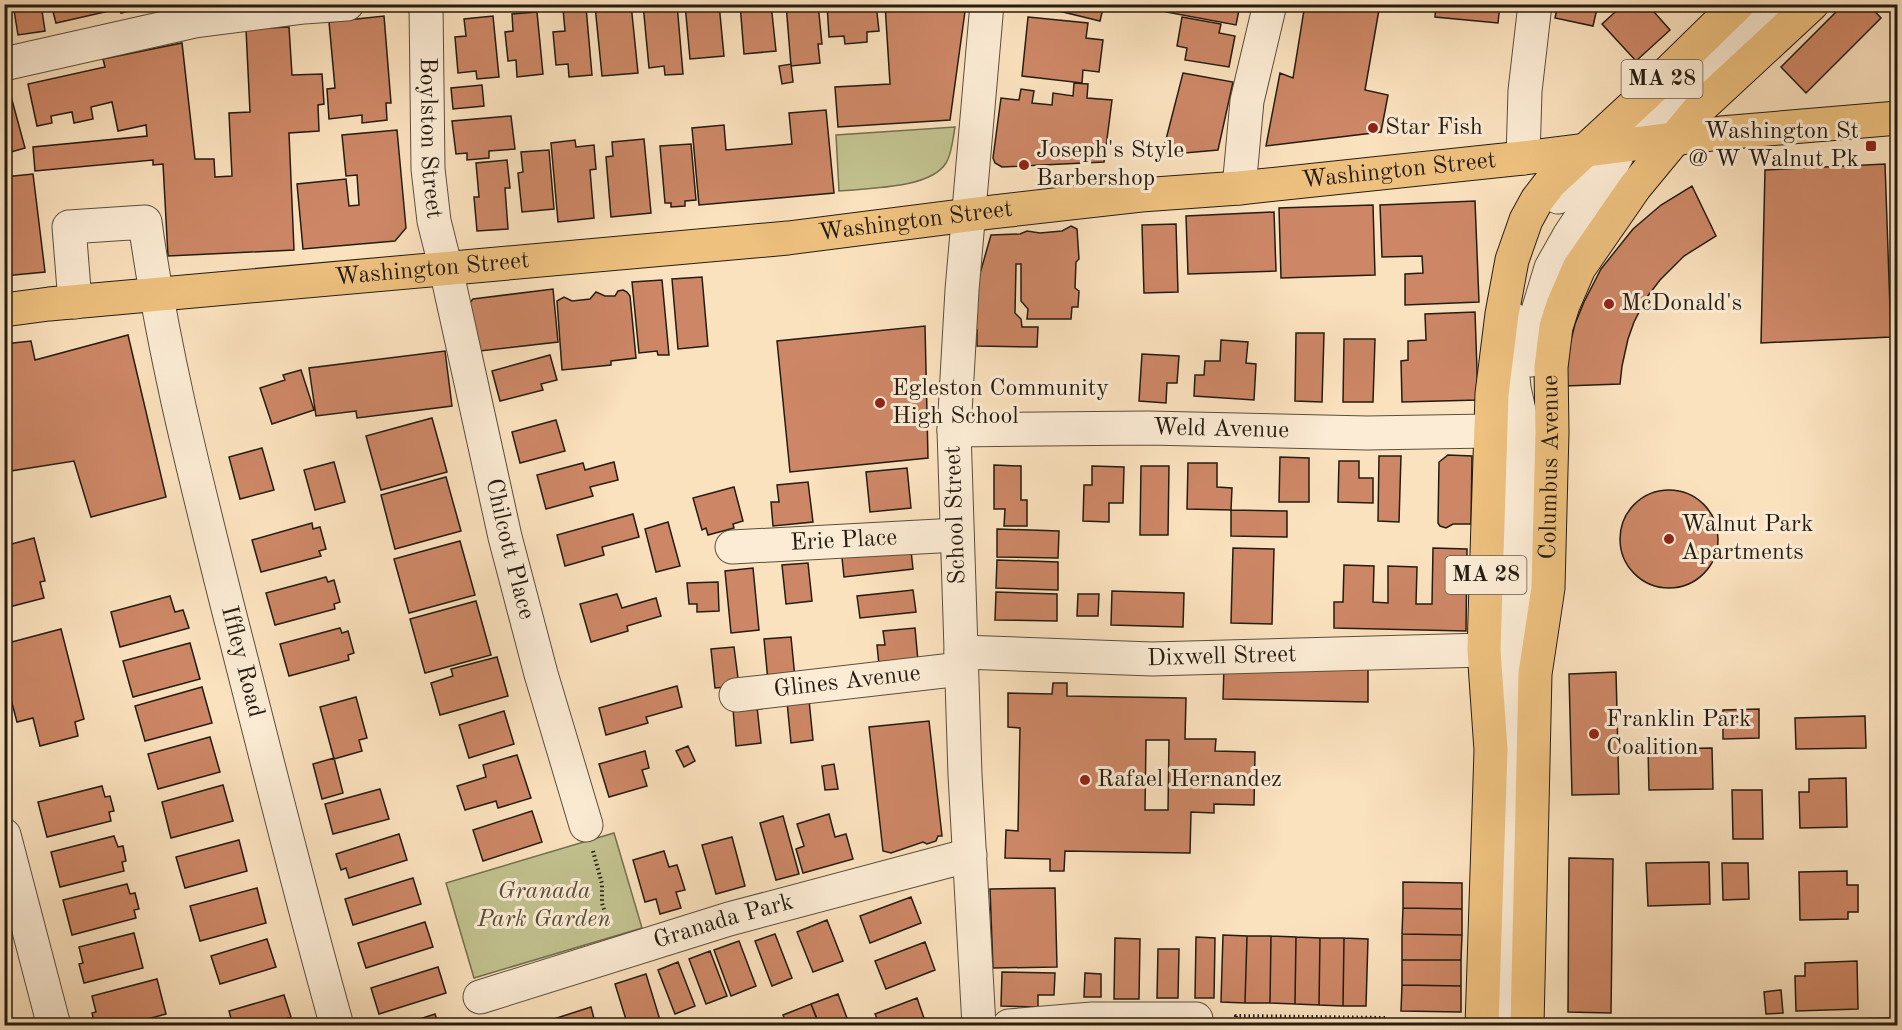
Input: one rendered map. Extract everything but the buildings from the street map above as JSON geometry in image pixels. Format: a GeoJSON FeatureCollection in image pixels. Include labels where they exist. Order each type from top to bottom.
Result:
{"type":"FeatureCollection","features":[{"type":"Feature","properties":{"kind":"main road","name":"MA 28"},"geometry":{"type":"LineString","coordinates":[[1482,1026],[1491,750],[1484,650],[1490,431],[1496,353],[1512,260],[1522,229],[1550,183],[1583,150],[1644,96],[1738,4]]}},
{"type":"Feature","properties":{"kind":"main road","name":"Columbus Avenue"},"geometry":{"type":"LineString","coordinates":[[1527,1026],[1535,674],[1548,588],[1552,432],[1551,367],[1554,338],[1567,294],[1587,255],[1635,187],[1708,100],[1812,4]]}},
{"type":"Feature","properties":{"kind":"main road","name":"Washington Street"},"geometry":{"type":"LineString","coordinates":[[4,310],[800,237],[970,214],[1135,196],[1239,188],[1523,158],[1721,133],[1898,118]]}},
{"type":"Feature","properties":{"kind":"street"},"geometry":{"type":"LineString","coordinates":[[4,64],[195,21],[303,6],[347,4]]}},
{"type":"Feature","properties":{"kind":"street","name":"Boylston Street"},"geometry":{"type":"LineString","coordinates":[[426,4],[428,169],[434,221],[446,269]]}},
{"type":"Feature","properties":{"kind":"street","name":"School Street"},"geometry":{"type":"LineString","coordinates":[[979,1026],[961,660],[954,430],[962,290],[987,4]]}},
{"type":"Feature","properties":{"kind":"street"},"geometry":{"type":"LineString","coordinates":[[1239,188],[1247,101],[1270,4]]}},
{"type":"Feature","properties":{"kind":"street"},"geometry":{"type":"LineString","coordinates":[[1523,158],[1534,4]]}},
{"type":"Feature","properties":{"kind":"street","name":"Columbus Avenue"},"geometry":{"type":"LineString","coordinates":[[1505,1026],[1520,415],[1527,387],[1535,321],[1546,282],[1559,251],[1599,191],[1621,145],[1767,4]]}},
{"type":"Feature","properties":{"kind":"street","name":"Iffley Road"},"geometry":{"type":"LineString","coordinates":[[75,302],[69,227],[145,222],[155,295],[183,426],[297,881],[338,1026]]}},
{"type":"Feature","properties":{"kind":"street","name":"Chilcott Place"},"geometry":{"type":"LineString","coordinates":[[446,269],[505,537],[541,674],[588,833]]}},
{"type":"Feature","properties":{"kind":"street","name":"Weld Avenue"},"geometry":{"type":"LineString","coordinates":[[954,430],[1148,428],[1367,433],[1490,431]]}},
{"type":"Feature","properties":{"kind":"street","name":"Erie Place"},"geometry":{"type":"LineString","coordinates":[[732,547],[957,535]]}},
{"type":"Feature","properties":{"kind":"street","name":"Dixwell Street"},"geometry":{"type":"LineString","coordinates":[[961,660],[1152,659],[1484,650]]}},
{"type":"Feature","properties":{"kind":"street","name":"Glines Avenue"},"geometry":{"type":"LineString","coordinates":[[736,695],[961,660]]}},
{"type":"Feature","properties":{"kind":"street"},"geometry":{"type":"LineString","coordinates":[[4,835],[54,1026]]}},
{"type":"Feature","properties":{"kind":"street","name":"Granada Park"},"geometry":{"type":"LineString","coordinates":[[480,997],[729,919],[970,855]]}},
{"type":"Feature","properties":{"kind":"street"},"geometry":{"type":"LineString","coordinates":[[1009,1026],[1092,1019],[1196,1019]]}},
{"type":"Feature","properties":{"kind":"path"},"geometry":{"type":"LineString","coordinates":[[588,833],[602,884],[602,903],[611,932]]}},
{"type":"Feature","properties":{"kind":"path"},"geometry":{"type":"LineString","coordinates":[[1236,1026],[1236,1016],[1385,1018]]}},
{"type":"Feature","properties":{"kind":"green space"},"geometry":{"type":"Polygon","coordinates":[[[955,127],[948,159],[938,172],[926,178],[897,186],[839,191],[836,135],[955,127]]]}},
{"type":"Feature","properties":{"kind":"green space","name":"Granada Park Garden"},"geometry":{"type":"Polygon","coordinates":[[[614,833],[642,928],[474,978],[446,883],[614,833]]]}},
{"type":"Feature","properties":{"kind":"place","name":"Star Fish"},"geometry":{"type":"Point","coordinates":[1373,128]}},
{"type":"Feature","properties":{"kind":"place","name":"Washington St @ W Walnut Pk"},"geometry":{"type":"Point","coordinates":[1871,146]}},
{"type":"Feature","properties":{"kind":"place","name":"Joseph's Style Barbershop"},"geometry":{"type":"Point","coordinates":[1024,165]}},
{"type":"Feature","properties":{"kind":"place","name":"McDonald's"},"geometry":{"type":"Point","coordinates":[1609,304]}},
{"type":"Feature","properties":{"kind":"place","name":"Egleston Community High School"},"geometry":{"type":"Point","coordinates":[880,403]}},
{"type":"Feature","properties":{"kind":"place","name":"Walnut Park Apartments"},"geometry":{"type":"Point","coordinates":[1669,539]}},
{"type":"Feature","properties":{"kind":"place","name":"Franklin Park Coalition"},"geometry":{"type":"Point","coordinates":[1594,734]}},
{"type":"Feature","properties":{"kind":"place","name":"Rafael Hernandez"},"geometry":{"type":"Point","coordinates":[1085,780]}}]}
